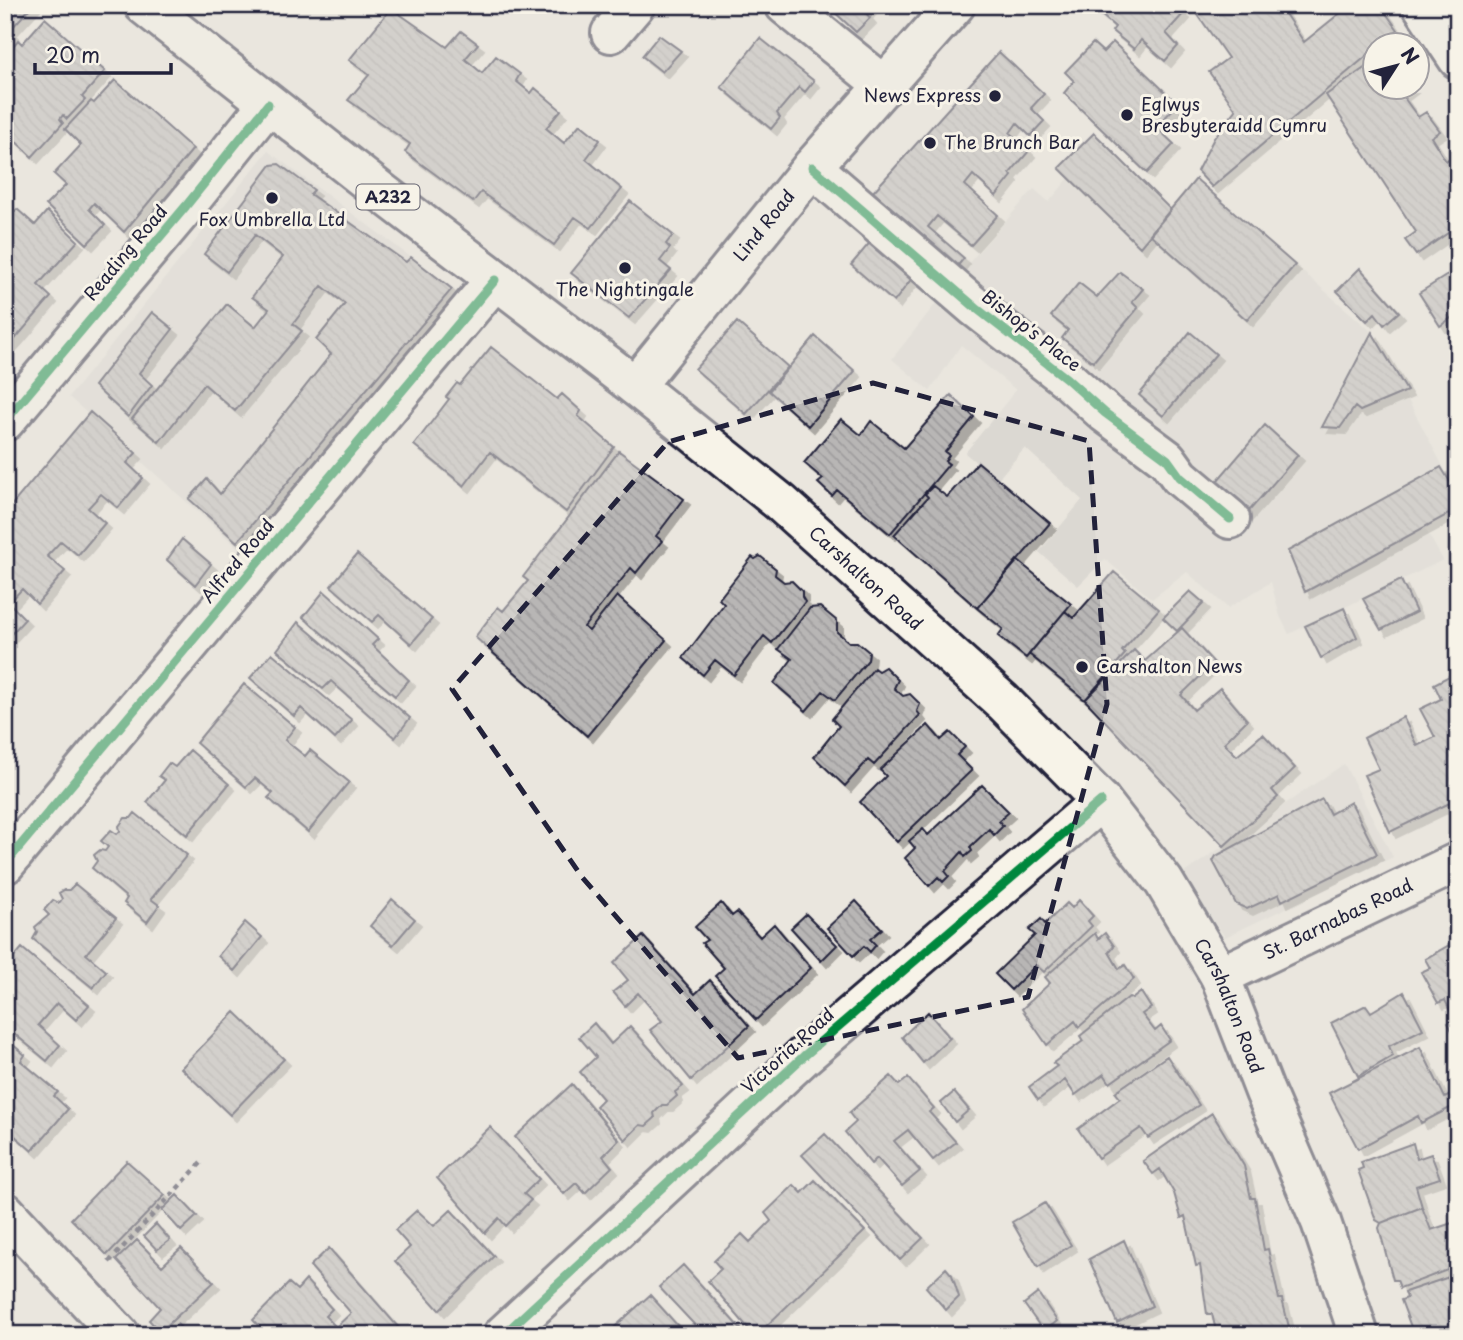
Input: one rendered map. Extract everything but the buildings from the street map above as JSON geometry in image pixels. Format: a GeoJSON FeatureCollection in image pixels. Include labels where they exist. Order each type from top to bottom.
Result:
{"type":"FeatureCollection","features":[{"type":"Feature","properties":{"kind":"main road","name":"Carshalton Road"},"geometry":{"type":"LineString","coordinates":[[144,5],[268,104],[635,386],[780,502],[1003,702],[1101,800],[1164,882],[1220,976],[1265,1092],[1321,1222],[1359,1335]]}},
{"type":"Feature","properties":{"kind":"main road"},"geometry":{"type":"LineString","coordinates":[[785,5],[885,86]]}},
{"type":"Feature","properties":{"kind":"main road","name":"Lind Road"},"geometry":{"type":"LineString","coordinates":[[635,386],[812,167],[955,5]]}},
{"type":"Feature","properties":{"kind":"main road"},"geometry":{"type":"LineString","coordinates":[[1422,5],[1458,59]]}},
{"type":"Feature","properties":{"kind":"main road","name":"Reading Road"},"geometry":{"type":"LineString","coordinates":[[5,421],[268,104]]}},
{"type":"Feature","properties":{"kind":"main road","name":"Bishop's Place"},"geometry":{"type":"LineString","coordinates":[[812,167],[976,308],[1066,378],[1105,413],[1167,459],[1180,477],[1230,519]]}},
{"type":"Feature","properties":{"kind":"main road","name":"Alfred Road"},"geometry":{"type":"LineString","coordinates":[[5,864],[495,279]]}},
{"type":"Feature","properties":{"kind":"main road","name":"Victoria Road"},"geometry":{"type":"LineString","coordinates":[[503,1335],[804,1056],[1101,800]]}},
{"type":"Feature","properties":{"kind":"main road","name":"St. Barnabas Road"},"geometry":{"type":"LineString","coordinates":[[1220,976],[1458,862]]}},
{"type":"Feature","properties":{"kind":"main road"},"geometry":{"type":"LineString","coordinates":[[5,1212],[82,1291],[120,1335]]}},
{"type":"Feature","properties":{"kind":"path"},"geometry":{"type":"LineString","coordinates":[[82,1291],[201,1163]]}},
{"type":"Feature","properties":{"kind":"highlighted area"},"geometry":{"type":"Polygon","coordinates":[[[873,383],[1089,441],[1107,704],[1028,997],[738,1058],[582,877],[452,689],[668,442],[873,383]]]}},
{"type":"Feature","properties":{"kind":"shaded area"},"geometry":{"type":"Polygon","coordinates":[[[1094,133],[1171,210],[1196,179],[1372,332],[1458,495],[1458,509],[1425,528],[1443,560],[1289,634],[1280,616],[1271,582],[1228,608],[1187,572],[1152,599],[1105,559],[1078,586],[1039,552],[1082,500],[1025,448],[997,480],[965,453],[1016,390],[961,345],[930,391],[892,359],[960,273],[1034,189],[1049,202],[1069,178],[1059,168],[1094,133]]]}},
{"type":"Feature","properties":{"kind":"shaded area"},"geometry":{"type":"Polygon","coordinates":[[[268,151],[455,290],[337,441],[244,553],[69,397],[268,151]]]}},
{"type":"Feature","properties":{"kind":"shaded area"},"geometry":{"type":"Polygon","coordinates":[[[1344,764],[1393,857],[1225,937],[1184,873],[1344,764]]]}},
{"type":"Feature","properties":{"kind":"cycle path"},"geometry":{"type":"LineString","coordinates":[[5,421],[268,104]]}},
{"type":"Feature","properties":{"kind":"cycle path"},"geometry":{"type":"LineString","coordinates":[[812,167],[976,308],[1066,378],[1105,413],[1167,459],[1180,477],[1230,519]]}},
{"type":"Feature","properties":{"kind":"cycle path"},"geometry":{"type":"LineString","coordinates":[[5,864],[495,280]]}},
{"type":"Feature","properties":{"kind":"cycle path"},"geometry":{"type":"LineString","coordinates":[[503,1335],[804,1056],[1101,801]]}},
{"type":"Feature","properties":{"kind":"place","name":"News Express"},"geometry":{"type":"Point","coordinates":[995,96]}},
{"type":"Feature","properties":{"kind":"place","name":"Eglwys Bresbyteraidd Cymru"},"geometry":{"type":"Point","coordinates":[1127,115]}},
{"type":"Feature","properties":{"kind":"place","name":"The Brunch Bar"},"geometry":{"type":"Point","coordinates":[930,143]}},
{"type":"Feature","properties":{"kind":"place","name":"Fox Umbrella Ltd"},"geometry":{"type":"Point","coordinates":[272,198]}},
{"type":"Feature","properties":{"kind":"place","name":"The Nightingale"},"geometry":{"type":"Point","coordinates":[625,268]}},
{"type":"Feature","properties":{"kind":"place","name":"Carshalton News"},"geometry":{"type":"Point","coordinates":[1082,667]}}]}
